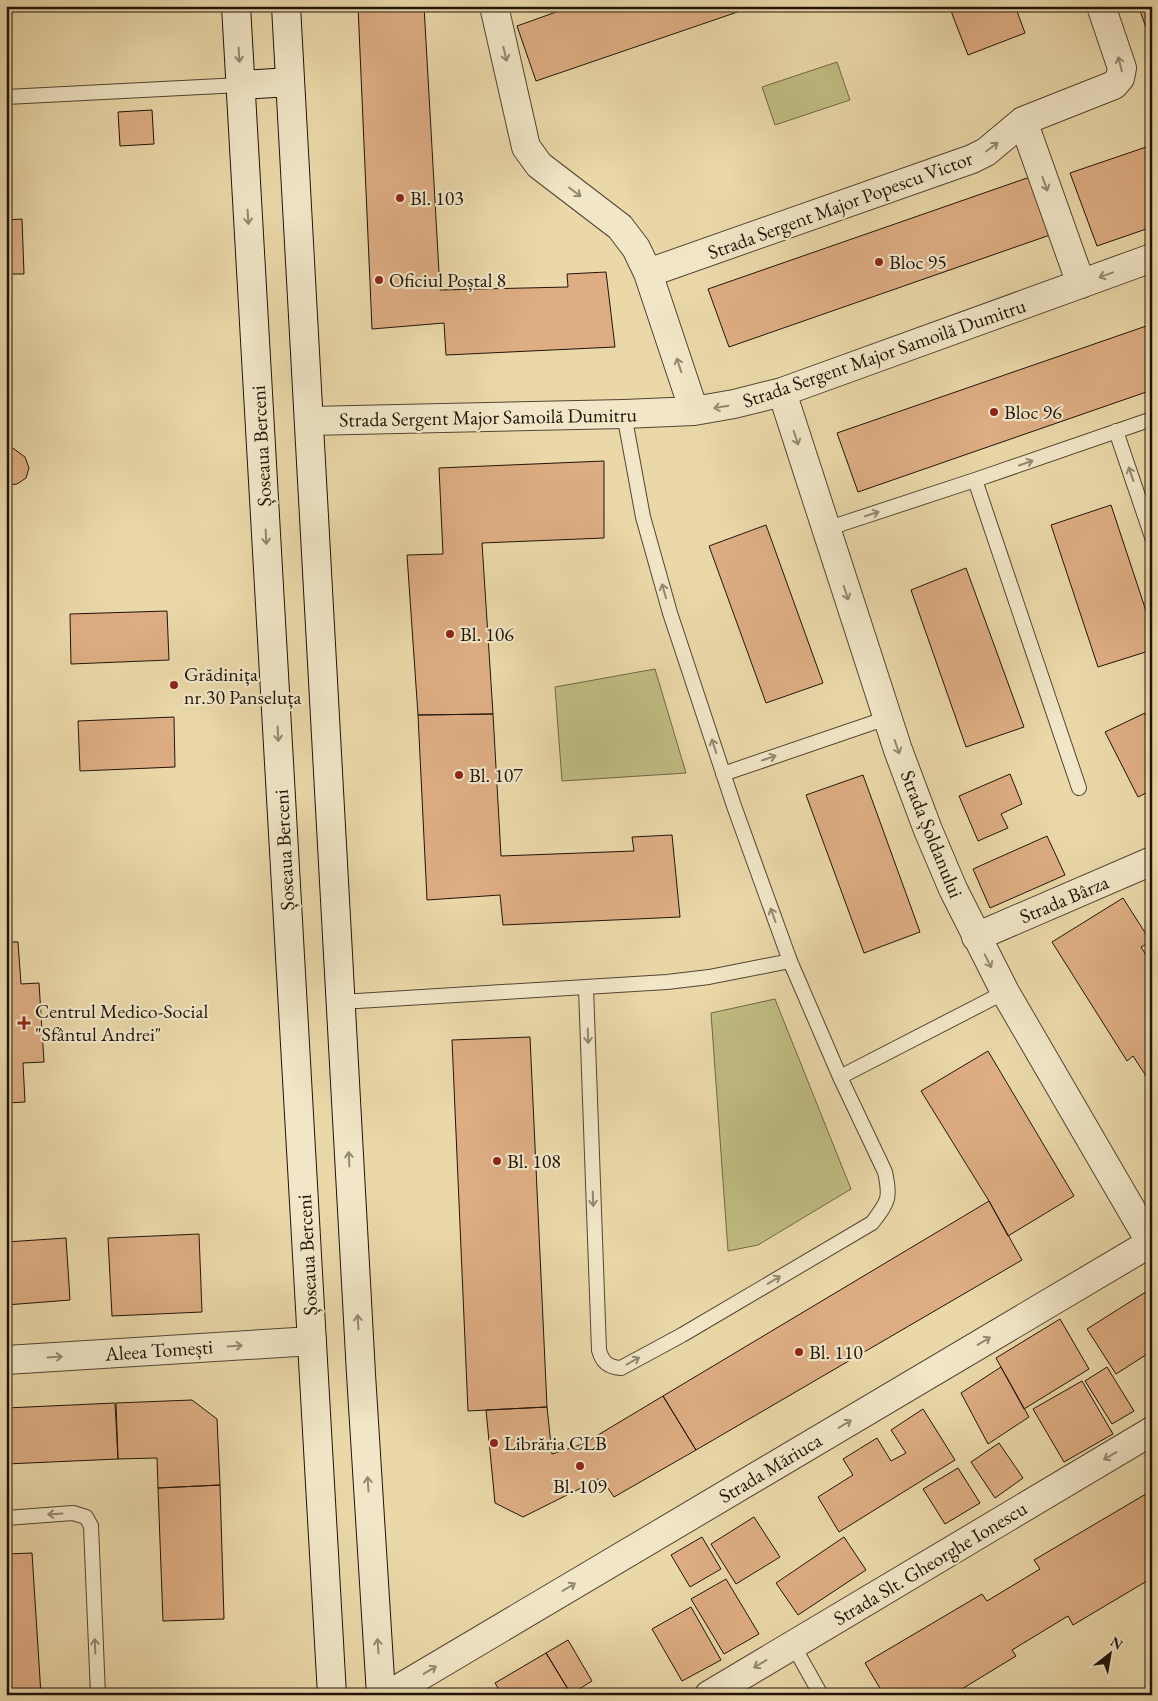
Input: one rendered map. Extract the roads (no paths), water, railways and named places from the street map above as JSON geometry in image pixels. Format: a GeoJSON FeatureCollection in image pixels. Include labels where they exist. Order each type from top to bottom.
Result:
{"type":"FeatureCollection","features":[{"type":"Feature","properties":{"kind":"street","name":"Șoseaua Berceni"},"geometry":{"type":"LineString","coordinates":[[236,6],[332,1695]]}},
{"type":"Feature","properties":{"kind":"street"},"geometry":{"type":"LineString","coordinates":[[286,6],[360,1364],[381,1695]]}},
{"type":"Feature","properties":{"kind":"street"},"geometry":{"type":"LineString","coordinates":[[494,6],[526,147],[540,165],[620,227],[633,243],[648,273],[694,411]]}},
{"type":"Feature","properties":{"kind":"street","name":"Strada Sergent Major Popescu Victor"},"geometry":{"type":"LineString","coordinates":[[648,273],[972,159],[986,152],[1022,122],[1114,85],[1119,80],[1122,68],[1100,6]]}},
{"type":"Feature","properties":{"kind":"street"},"geometry":{"type":"LineString","coordinates":[[240,85],[290,82]]}},
{"type":"Feature","properties":{"kind":"street"},"geometry":{"type":"LineString","coordinates":[[1022,122],[1081,284]]}},
{"type":"Feature","properties":{"kind":"street","name":"Strada Sergent Major Samoilă Dumitru"},"geometry":{"type":"LineString","coordinates":[[309,421],[624,414],[694,411],[734,404],[782,392],[1152,258]]}},
{"type":"Feature","properties":{"kind":"street","name":"Strada Șoldanului"},"geometry":{"type":"LineString","coordinates":[[782,392],[887,718],[928,830],[976,937],[1005,992],[1151,1243]]}},
{"type":"Feature","properties":{"kind":"street","name":"Strada Bârza"},"geometry":{"type":"LineString","coordinates":[[976,937],[1152,861]]}},
{"type":"Feature","properties":{"kind":"street","name":"Strada Măriuca"},"geometry":{"type":"LineString","coordinates":[[388,1695],[1151,1243]]}},
{"type":"Feature","properties":{"kind":"street","name":"Aleea Tomești"},"geometry":{"type":"LineString","coordinates":[[6,1360],[312,1341]]}},
{"type":"Feature","properties":{"kind":"street","name":"Strada Slt. Gheorghe Ionescu"},"geometry":{"type":"LineString","coordinates":[[709,1695],[1152,1431]]}},
{"type":"Feature","properties":{"kind":"lane"},"geometry":{"type":"LineString","coordinates":[[6,97],[240,85]]}},
{"type":"Feature","properties":{"kind":"lane"},"geometry":{"type":"LineString","coordinates":[[586,988],[599,1350],[605,1363],[613,1368],[621,1368],[682,1335],[872,1223],[886,1205],[889,1189],[885,1172],[840,1076],[790,961],[723,774],[670,613],[646,526],[624,414]]}},
{"type":"Feature","properties":{"kind":"lane"},"geometry":{"type":"LineString","coordinates":[[826,530],[1152,419]]}},
{"type":"Feature","properties":{"kind":"lane"},"geometry":{"type":"LineString","coordinates":[[1116,431],[1152,537]]}},
{"type":"Feature","properties":{"kind":"lane"},"geometry":{"type":"LineString","coordinates":[[975,480],[1079,788]]}},
{"type":"Feature","properties":{"kind":"lane"},"geometry":{"type":"LineString","coordinates":[[723,774],[887,718]]}},
{"type":"Feature","properties":{"kind":"lane"},"geometry":{"type":"LineString","coordinates":[[341,1002],[667,982],[709,977],[790,961]]}},
{"type":"Feature","properties":{"kind":"lane"},"geometry":{"type":"LineString","coordinates":[[840,1076],[1005,992]]}},
{"type":"Feature","properties":{"kind":"lane"},"geometry":{"type":"LineString","coordinates":[[6,1518],[73,1513],[86,1517],[91,1526],[98,1695]]}},
{"type":"Feature","properties":{"kind":"lane"},"geometry":{"type":"LineString","coordinates":[[793,1645],[821,1695]]}},
{"type":"Feature","properties":{"kind":"place","name":"Bl. 103"},"geometry":{"type":"Point","coordinates":[400,198]}},
{"type":"Feature","properties":{"kind":"place","name":"Bloc 95"},"geometry":{"type":"Point","coordinates":[879,262]}},
{"type":"Feature","properties":{"kind":"place","name":"Oficiul Poștal 8"},"geometry":{"type":"Point","coordinates":[379,280]}},
{"type":"Feature","properties":{"kind":"place","name":"Bloc 96"},"geometry":{"type":"Point","coordinates":[994,412]}},
{"type":"Feature","properties":{"kind":"place","name":"Bl. 106"},"geometry":{"type":"Point","coordinates":[450,634]}},
{"type":"Feature","properties":{"kind":"place","name":"Grădinița nr.30 Panseluța"},"geometry":{"type":"Point","coordinates":[174,685]}},
{"type":"Feature","properties":{"kind":"place","name":"Bl. 107"},"geometry":{"type":"Point","coordinates":[459,775]}},
{"type":"Feature","properties":{"kind":"place","name":"Centrul Medico-Social \"Sfântul Andrei\""},"geometry":{"type":"Point","coordinates":[24,1023]}},
{"type":"Feature","properties":{"kind":"place","name":"Bl. 108"},"geometry":{"type":"Point","coordinates":[497,1161]}},
{"type":"Feature","properties":{"kind":"place","name":"Bl. 110"},"geometry":{"type":"Point","coordinates":[799,1352]}},
{"type":"Feature","properties":{"kind":"place","name":"Librăria CLB"},"geometry":{"type":"Point","coordinates":[494,1443]}},
{"type":"Feature","properties":{"kind":"place","name":"Bl. 109"},"geometry":{"type":"Point","coordinates":[580,1466]}}]}
